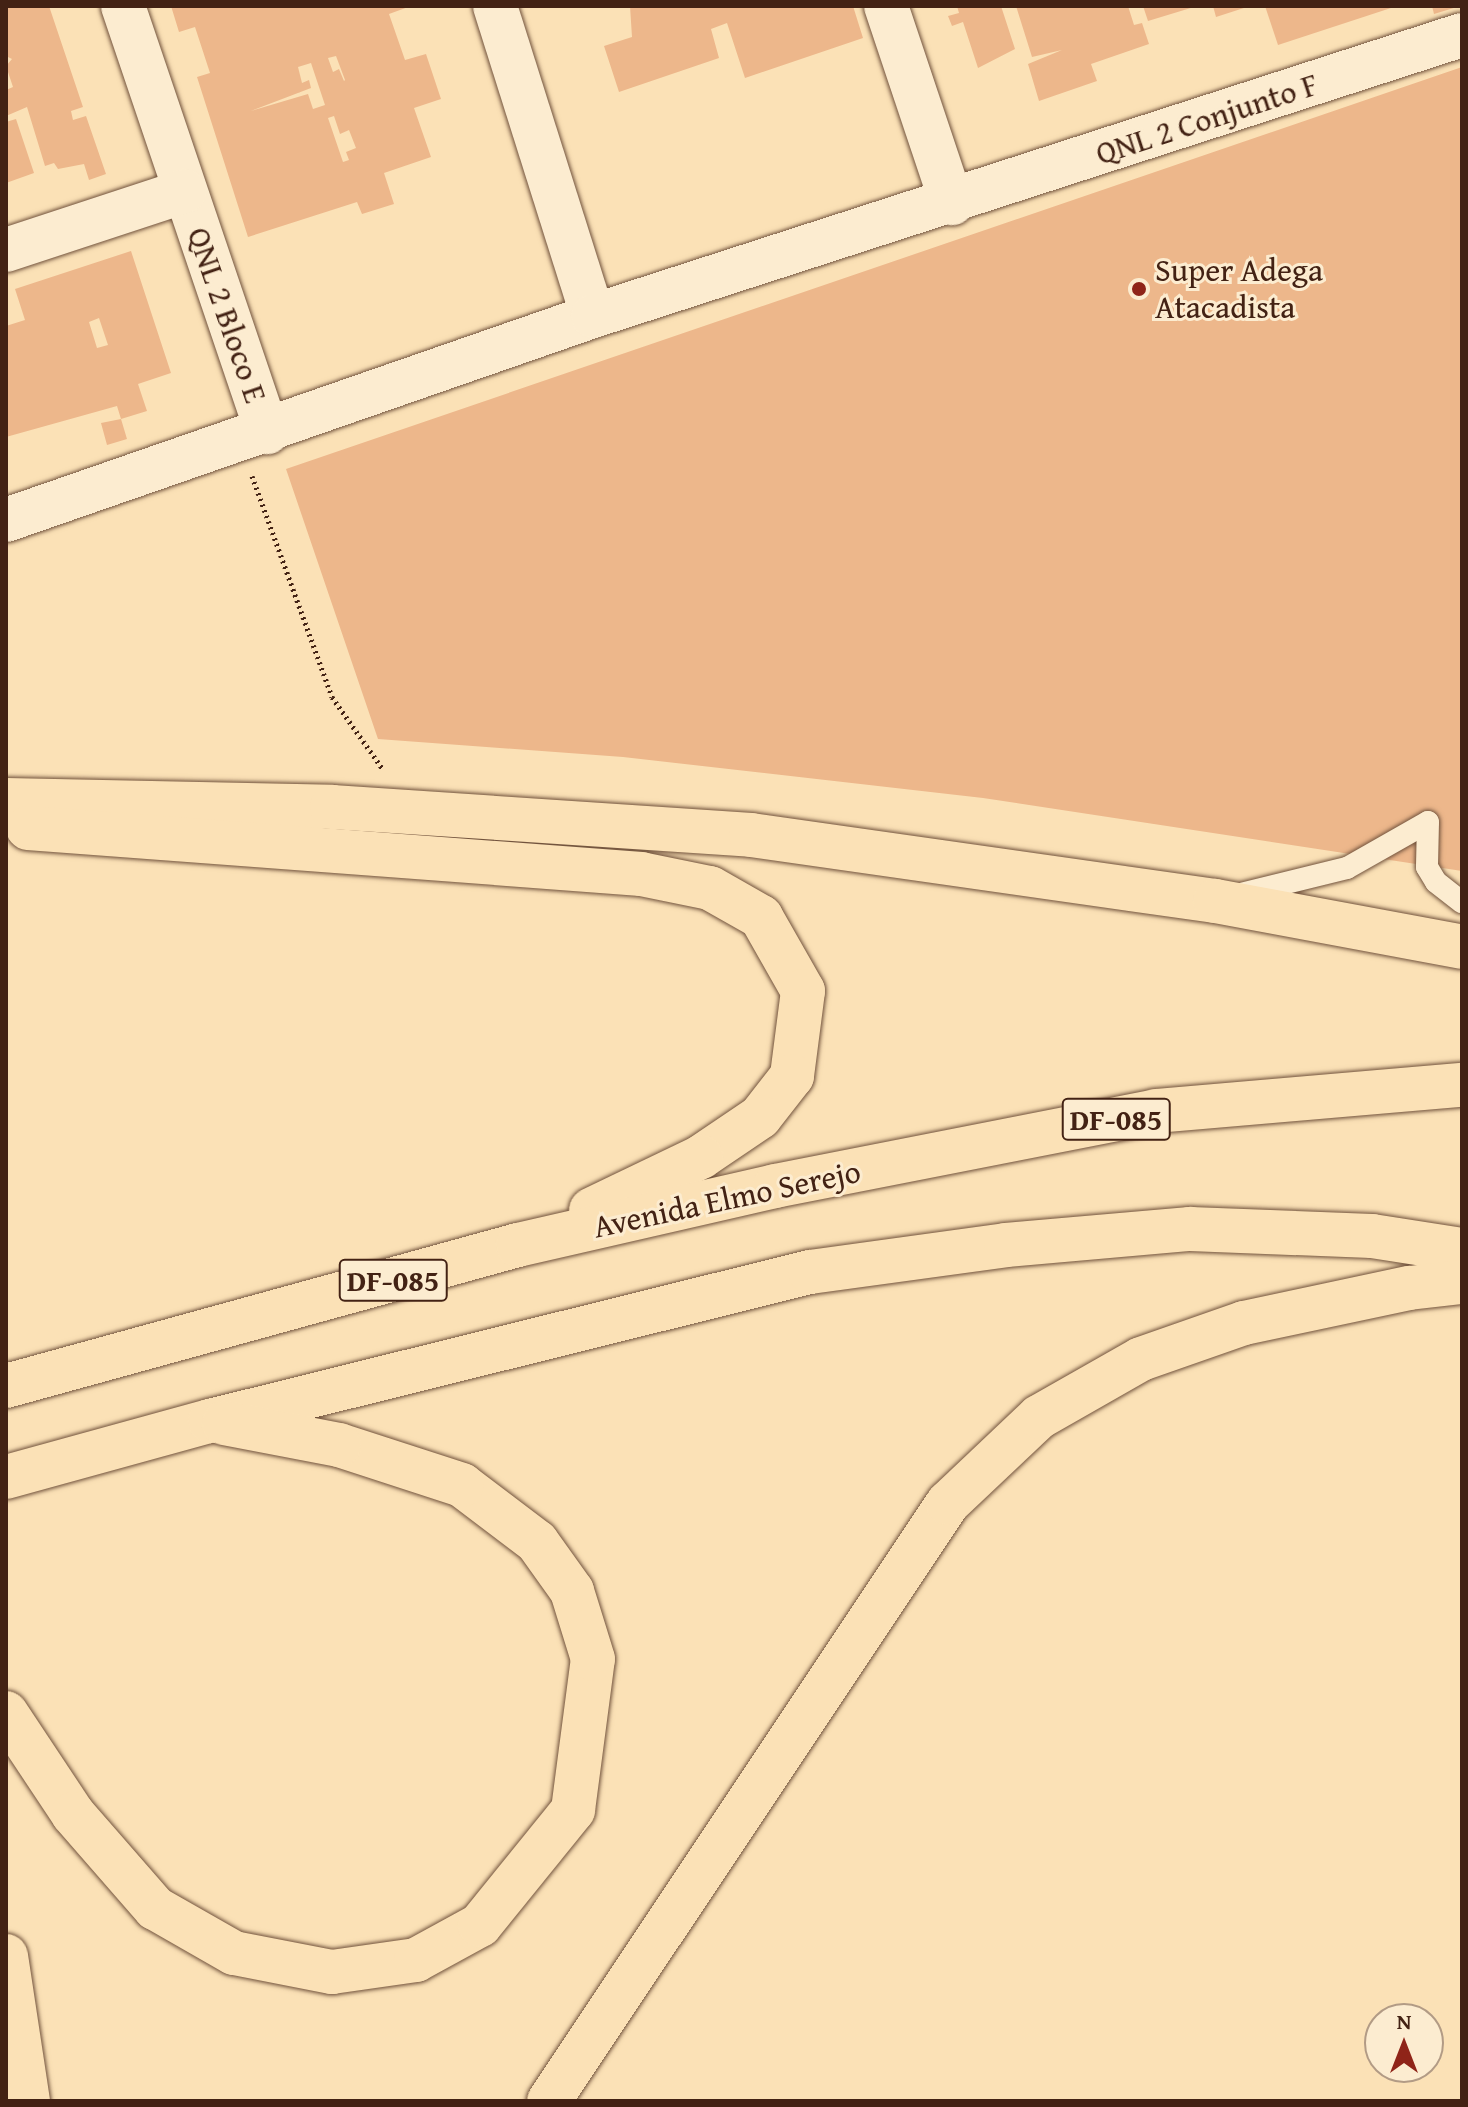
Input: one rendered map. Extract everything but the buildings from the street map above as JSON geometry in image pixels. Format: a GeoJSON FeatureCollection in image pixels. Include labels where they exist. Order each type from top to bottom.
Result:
{"type":"FeatureCollection","features":[{"type":"Feature","properties":{"kind":"main road"},"geometry":{"type":"LineString","coordinates":[[6,800],[418,812],[751,835],[1215,901],[1462,947]]}},
{"type":"Feature","properties":{"kind":"main road"},"geometry":{"type":"LineString","coordinates":[[6,827],[641,874],[710,888],[761,917],[803,991],[792,1076],[760,1117],[701,1157],[518,1245]]}},
{"type":"Feature","properties":{"kind":"main road","name":"Avenida Elmo Serejo"},"geometry":{"type":"LineString","coordinates":[[10,1386],[518,1245],[775,1186],[1156,1111],[1462,1085]]}},
{"type":"Feature","properties":{"kind":"main road"},"geometry":{"type":"LineString","coordinates":[[6,1477],[53,1467],[210,1421],[810,1272],[991,1247],[1190,1229],[1372,1236],[1462,1250]]}},
{"type":"Feature","properties":{"kind":"main road"},"geometry":{"type":"LineString","coordinates":[[549,2101],[948,1503],[1039,1417],[1141,1359],[1244,1323],[1409,1288],[1462,1282]]}},
{"type":"Feature","properties":{"kind":"main road"},"geometry":{"type":"LineString","coordinates":[[6,1713],[73,1814],[155,1908],[234,1953],[332,1972],[416,1960],[480,1925],[573,1810],[593,1659],[572,1591],[537,1542],[462,1485],[339,1445],[210,1421]]}},
{"type":"Feature","properties":{"kind":"main road"},"geometry":{"type":"LineString","coordinates":[[6,1956],[28,2101]]}},
{"type":"Feature","properties":{"kind":"street","name":"QNL 2 Bloco E"},"geometry":{"type":"LineString","coordinates":[[123,6],[185,191],[253,437],[593,316],[952,203]]}},
{"type":"Feature","properties":{"kind":"street"},"geometry":{"type":"LineString","coordinates":[[495,6],[593,316]]}},
{"type":"Feature","properties":{"kind":"street"},"geometry":{"type":"LineString","coordinates":[[886,6],[952,203]]}},
{"type":"Feature","properties":{"kind":"street","name":"QNL 2 Conjunto F"},"geometry":{"type":"LineString","coordinates":[[952,203],[1462,35]]}},
{"type":"Feature","properties":{"kind":"street"},"geometry":{"type":"LineString","coordinates":[[6,250],[185,191]]}},
{"type":"Feature","properties":{"kind":"street"},"geometry":{"type":"LineString","coordinates":[[6,520],[253,437]]}},
{"type":"Feature","properties":{"kind":"lane"},"geometry":{"type":"LineString","coordinates":[[1215,901],[1347,868],[1428,822],[1427,867],[1436,882],[1462,902]]}},
{"type":"Feature","properties":{"kind":"path"},"geometry":{"type":"LineString","coordinates":[[253,437],[332,697],[418,812]]}},
{"type":"Feature","properties":{"kind":"place","name":"Super Adega Atacadista"},"geometry":{"type":"Point","coordinates":[1139,289]}}]}
